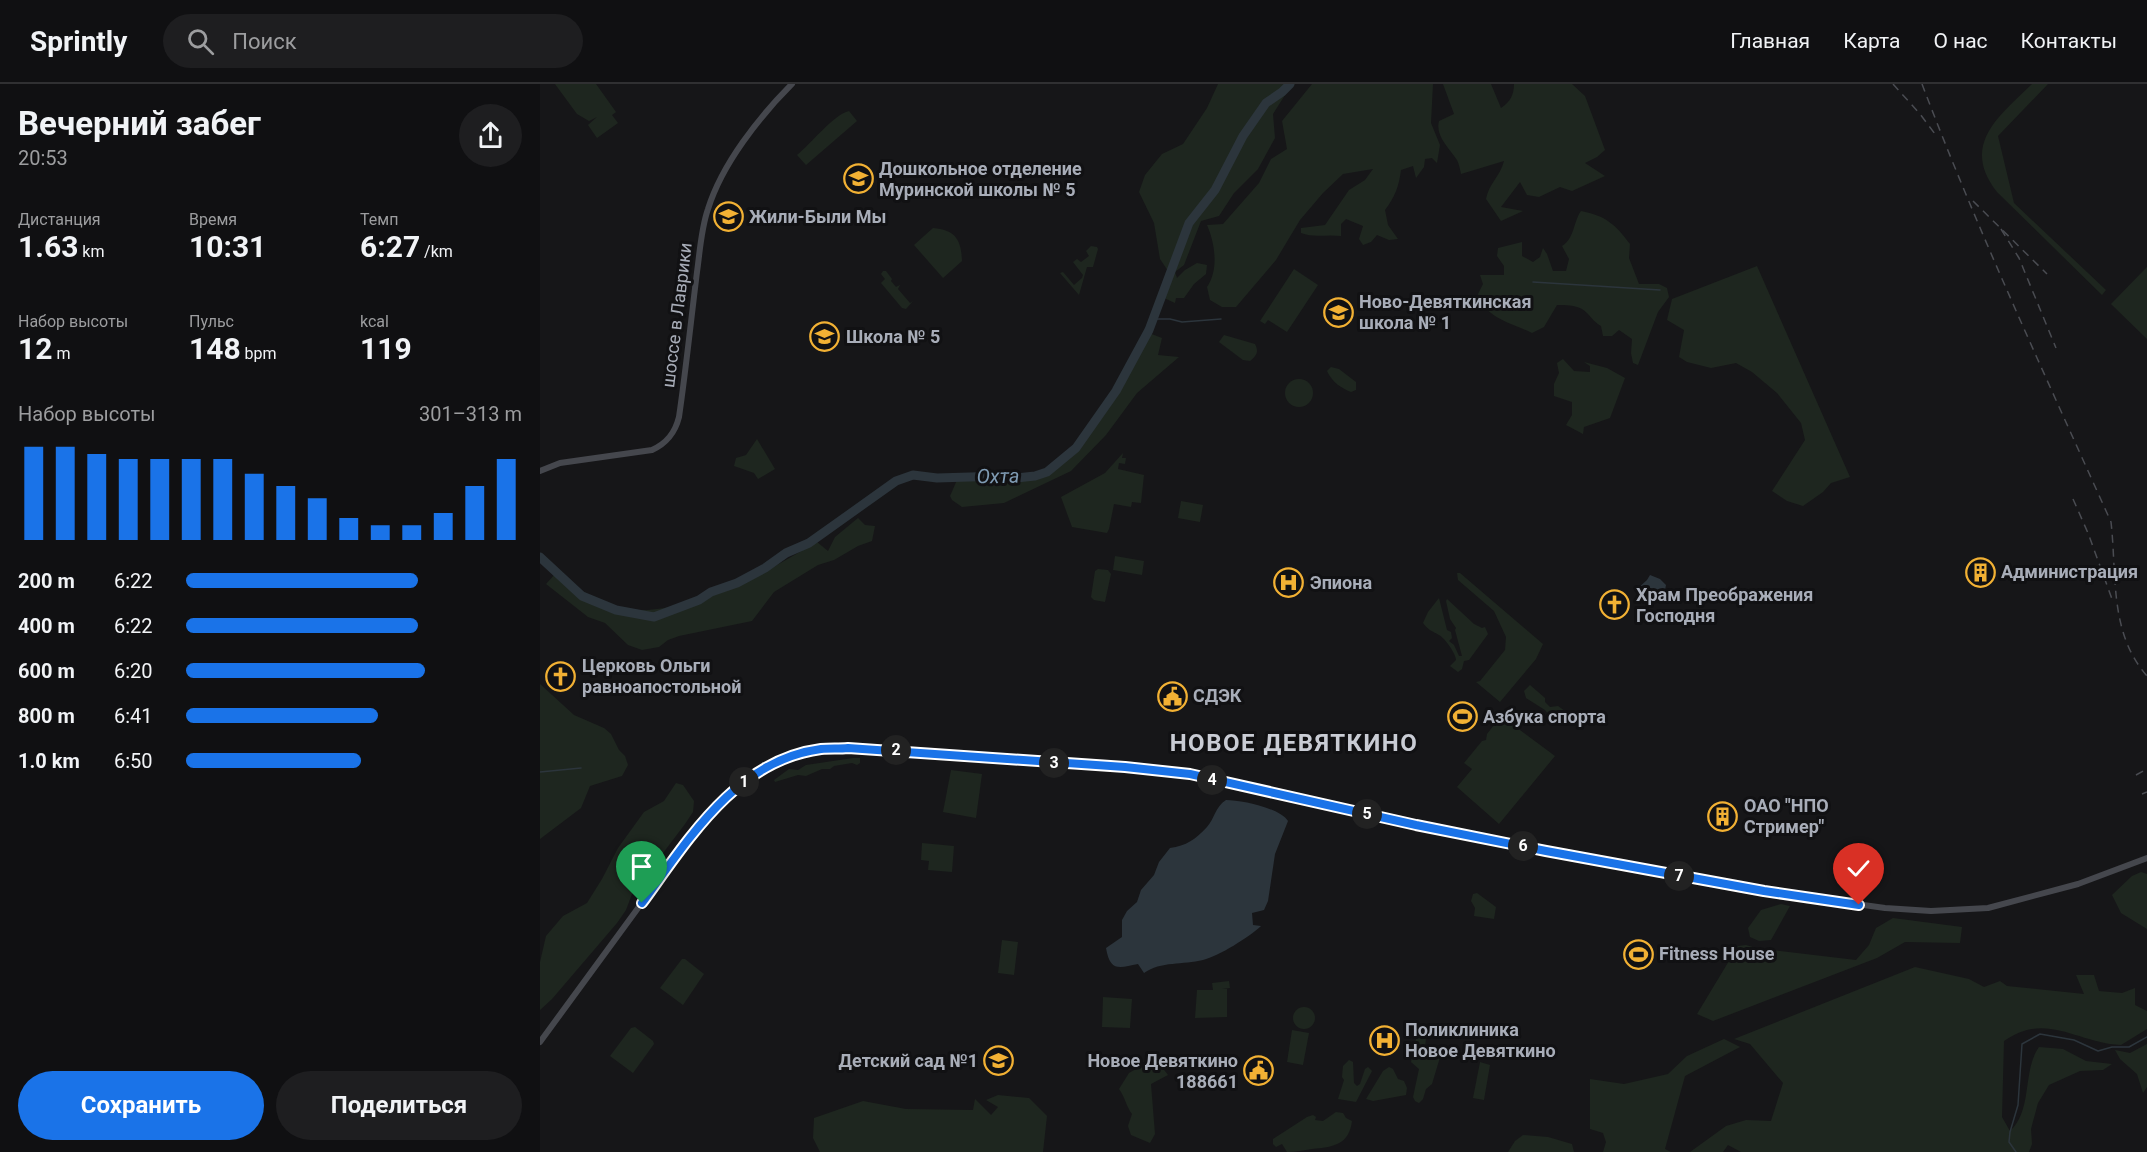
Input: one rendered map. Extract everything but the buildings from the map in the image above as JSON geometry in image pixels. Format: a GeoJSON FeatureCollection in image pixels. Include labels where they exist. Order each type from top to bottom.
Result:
{"type":"FeatureCollection","features":[{"type":"Feature","properties":{"kind":"main road","name":"шоссе в Лаврики"},"geometry":{"type":"LineString","coordinates":[[540,471],[573,461],[652,450],[664,443],[672,434],[679,417],[700,247],[707,209],[716,188],[740,148],[770,108],[792,84]]}},
{"type":"Feature","properties":{"kind":"main road"},"geometry":{"type":"LineString","coordinates":[[540,1042],[693,833],[716,806],[744,782],[767,767],[820,749],[895,750],[1190,774],[1440,830],[1719,883],[1837,903],[1931,911],[1959,911],[2006,904],[2078,884],[2147,858]]}},
{"type":"Feature","properties":{"kind":"shaded area"},"geometry":{"type":"Polygon","coordinates":[[[555,84],[596,84],[616,112],[612,115],[618,123],[597,138],[588,125],[597,117],[589,121],[577,114],[555,84]]]}},
{"type":"Feature","properties":{"kind":"shaded area"},"geometry":{"type":"Polygon","coordinates":[[[1218,84],[1295,84],[1273,114],[1275,138],[1258,169],[1234,193],[1219,216],[1201,221],[1184,265],[1175,272],[1177,278],[1197,263],[1207,265],[1206,274],[1194,284],[1184,298],[1176,298],[1175,303],[1164,298],[1170,274],[1160,259],[1154,223],[1139,192],[1145,175],[1162,154],[1183,144],[1207,108],[1218,84]]]}},
{"type":"Feature","properties":{"kind":"shaded area"},"geometry":{"type":"Polygon","coordinates":[[[1312,84],[1433,84],[1431,123],[1440,145],[1437,163],[1432,158],[1425,159],[1424,167],[1416,178],[1413,166],[1401,170],[1396,191],[1385,210],[1388,225],[1398,239],[1389,240],[1377,235],[1371,242],[1363,245],[1359,239],[1363,226],[1346,219],[1341,224],[1341,236],[1301,233],[1301,228],[1325,225],[1349,190],[1365,180],[1373,169],[1343,174],[1300,220],[1276,260],[1236,307],[1222,307],[1210,300],[1207,287],[1213,273],[1214,256],[1207,225],[1223,224],[1259,183],[1271,159],[1287,149],[1282,121],[1312,84]]]}},
{"type":"Feature","properties":{"kind":"shaded area"},"geometry":{"type":"Polygon","coordinates":[[[1443,84],[1491,84],[1501,108],[1511,98],[1514,84],[1572,84],[1585,96],[1605,150],[1585,163],[1605,176],[1572,191],[1560,187],[1539,197],[1527,195],[1520,182],[1501,207],[1523,211],[1501,221],[1486,199],[1504,161],[1461,174],[1457,160],[1439,132],[1439,121],[1454,114],[1443,84]]]}},
{"type":"Feature","properties":{"kind":"shaded area"},"geometry":{"type":"Polygon","coordinates":[[[2032,84],[2048,84],[1998,136],[2014,203],[2106,290],[2102,295],[1997,192],[1987,175],[1982,160],[1983,146],[1988,132],[2007,108],[2032,84]]]}},
{"type":"Feature","properties":{"kind":"shaded area"},"geometry":{"type":"Polygon","coordinates":[[[849,111],[857,121],[806,165],[797,155],[836,118],[849,111]]]}},
{"type":"Feature","properties":{"kind":"shaded area"},"geometry":{"type":"Polygon","coordinates":[[[1581,211],[1604,218],[1625,237],[1630,244],[1629,258],[1639,284],[1659,284],[1667,288],[1669,297],[1658,312],[1638,365],[1633,363],[1632,339],[1619,330],[1612,336],[1603,336],[1601,326],[1579,308],[1557,305],[1544,327],[1532,333],[1493,314],[1478,294],[1483,284],[1480,275],[1504,275],[1504,266],[1497,256],[1498,248],[1522,242],[1522,256],[1533,262],[1540,257],[1543,248],[1553,271],[1566,271],[1569,259],[1562,246],[1572,234],[1581,211]]]}},
{"type":"Feature","properties":{"kind":"shaded area"},"geometry":{"type":"Polygon","coordinates":[[[933,228],[952,234],[956,237],[960,247],[962,261],[943,278],[914,245],[933,228]]]}},
{"type":"Feature","properties":{"kind":"shaded area"},"geometry":{"type":"Polygon","coordinates":[[[1091,246],[1098,249],[1093,267],[1087,267],[1079,295],[1060,273],[1063,272],[1074,285],[1083,275],[1073,262],[1077,259],[1081,262],[1089,256],[1086,251],[1091,246]]]}},
{"type":"Feature","properties":{"kind":"shaded area"},"geometry":{"type":"Polygon","coordinates":[[[1757,266],[1850,477],[1831,483],[1823,492],[1803,506],[1787,501],[1772,491],[1805,440],[1801,423],[1777,393],[1752,372],[1736,363],[1711,368],[1687,362],[1679,357],[1684,330],[1667,320],[1672,299],[1757,266]]]}},
{"type":"Feature","properties":{"kind":"shaded area"},"geometry":{"type":"Polygon","coordinates":[[[2147,267],[2147,339],[2111,304],[2147,267]]]}},
{"type":"Feature","properties":{"kind":"shaded area"},"geometry":{"type":"Polygon","coordinates":[[[1294,269],[1318,285],[1287,332],[1268,320],[1265,324],[1260,321],[1294,269]]]}},
{"type":"Feature","properties":{"kind":"shaded area"},"geometry":{"type":"Polygon","coordinates":[[[886,271],[896,287],[900,285],[898,289],[910,303],[913,301],[906,309],[902,308],[881,283],[885,279],[881,274],[886,271]]]}},
{"type":"Feature","properties":{"kind":"shaded area"},"geometry":{"type":"Polygon","coordinates":[[[1149,333],[1162,338],[1158,355],[1179,357],[1137,393],[1106,435],[1071,471],[1004,503],[962,507],[952,500],[950,496],[957,480],[993,478],[1030,480],[1049,473],[1067,459],[1084,440],[1115,395],[1149,333]]]}},
{"type":"Feature","properties":{"kind":"shaded area"},"geometry":{"type":"Polygon","coordinates":[[[1224,335],[1255,344],[1256,355],[1250,361],[1243,360],[1219,342],[1224,335]]]}},
{"type":"Feature","properties":{"kind":"shaded area"},"geometry":{"type":"Polygon","coordinates":[[[1563,359],[1574,371],[1590,372],[1590,366],[1584,362],[1607,368],[1625,378],[1610,418],[1584,427],[1583,434],[1566,425],[1572,415],[1572,402],[1554,396],[1554,384],[1559,373],[1557,363],[1563,359]]]}},
{"type":"Feature","properties":{"kind":"shaded area"},"geometry":{"type":"Polygon","coordinates":[[[1331,367],[1339,369],[1356,382],[1356,390],[1351,392],[1334,381],[1327,371],[1331,367]]]}},
{"type":"Feature","properties":{"kind":"shaded area"},"geometry":{"type":"Polygon","coordinates":[[[1299,379],[1309,383],[1313,393],[1309,403],[1299,407],[1289,403],[1285,393],[1289,383],[1299,379]]]}},
{"type":"Feature","properties":{"kind":"shaded area"},"geometry":{"type":"Polygon","coordinates":[[[757,439],[775,469],[758,479],[754,473],[734,466],[736,458],[746,455],[757,439]]]}},
{"type":"Feature","properties":{"kind":"shaded area"},"geometry":{"type":"Polygon","coordinates":[[[1123,453],[1122,458],[1126,458],[1125,464],[1119,463],[1118,469],[1144,475],[1141,503],[1132,502],[1131,507],[1114,504],[1107,533],[1072,527],[1061,497],[1105,473],[1123,453]]]}},
{"type":"Feature","properties":{"kind":"shaded area"},"geometry":{"type":"Polygon","coordinates":[[[1181,501],[1203,505],[1200,522],[1178,518],[1181,501]]]}},
{"type":"Feature","properties":{"kind":"shaded area"},"geometry":{"type":"Polygon","coordinates":[[[858,518],[865,525],[875,526],[872,541],[834,560],[818,565],[774,592],[752,621],[679,636],[659,647],[642,650],[628,645],[605,623],[588,617],[546,584],[555,574],[597,600],[622,609],[645,610],[679,605],[721,593],[817,542],[828,551],[835,537],[858,518]]]}},
{"type":"Feature","properties":{"kind":"shaded area"},"geometry":{"type":"Polygon","coordinates":[[[1115,556],[1144,561],[1142,575],[1113,570],[1115,556]]]}},
{"type":"Feature","properties":{"kind":"shaded area"},"geometry":{"type":"Polygon","coordinates":[[[1108,570],[1111,574],[1105,602],[1094,600],[1091,597],[1095,571],[1108,570]]]}},
{"type":"Feature","properties":{"kind":"shaded area"},"geometry":{"type":"Polygon","coordinates":[[[1457,573],[1460,573],[1543,644],[1536,659],[1500,702],[1476,682],[1480,681],[1505,650],[1506,637],[1494,611],[1458,580],[1457,573]]]}},
{"type":"Feature","properties":{"kind":"shaded area"},"geometry":{"type":"Polygon","coordinates":[[[1650,575],[1660,579],[1666,585],[1665,590],[1650,603],[1645,595],[1637,593],[1636,590],[1650,575]]]}},
{"type":"Feature","properties":{"kind":"shaded area"},"geometry":{"type":"Polygon","coordinates":[[[1439,598],[1447,630],[1451,632],[1452,638],[1449,641],[1454,645],[1459,656],[1462,656],[1456,628],[1450,619],[1447,599],[1474,624],[1485,627],[1488,634],[1469,660],[1464,661],[1462,669],[1458,672],[1450,666],[1456,660],[1450,646],[1423,623],[1439,598]]]}},
{"type":"Feature","properties":{"kind":"shaded area"},"geometry":{"type":"Polygon","coordinates":[[[540,684],[574,715],[604,728],[611,734],[628,765],[622,776],[590,786],[581,808],[540,839],[540,684]]]}},
{"type":"Feature","properties":{"kind":"shaded area"},"geometry":{"type":"Polygon","coordinates":[[[1530,685],[1545,698],[1545,702],[1550,707],[1558,706],[1569,714],[1568,724],[1556,724],[1545,710],[1526,698],[1524,691],[1530,685]]]}},
{"type":"Feature","properties":{"kind":"shaded area"},"geometry":{"type":"Polygon","coordinates":[[[1501,716],[1555,756],[1499,824],[1457,787],[1472,769],[1464,763],[1482,741],[1486,740],[1487,734],[1501,716]]]}},
{"type":"Feature","properties":{"kind":"shaded area"},"geometry":{"type":"Polygon","coordinates":[[[860,758],[860,763],[834,766],[806,776],[798,775],[775,782],[774,780],[789,769],[798,770],[806,765],[860,758]]]}},
{"type":"Feature","properties":{"kind":"shaded area"},"geometry":{"type":"Polygon","coordinates":[[[951,770],[982,774],[976,818],[943,812],[951,770]]]}},
{"type":"Feature","properties":{"kind":"shaded area"},"geometry":{"type":"Polygon","coordinates":[[[676,783],[683,785],[694,801],[693,812],[632,894],[626,910],[617,923],[540,1010],[540,962],[546,936],[563,916],[587,903],[618,848],[644,812],[664,801],[676,783]]]}},
{"type":"Feature","properties":{"kind":"shaded area"},"geometry":{"type":"Polygon","coordinates":[[[1226,800],[1241,801],[1269,809],[1284,816],[1288,821],[1275,854],[1268,901],[1264,910],[1252,913],[1253,925],[1261,926],[1234,946],[1203,960],[1165,965],[1144,973],[1138,964],[1121,967],[1113,965],[1106,948],[1122,937],[1122,920],[1127,911],[1137,902],[1141,890],[1154,875],[1159,862],[1170,848],[1186,844],[1199,835],[1226,800]]]}},
{"type":"Feature","properties":{"kind":"shaded area"},"geometry":{"type":"Polygon","coordinates":[[[922,843],[954,846],[952,872],[928,870],[929,861],[921,860],[922,843]]]}},
{"type":"Feature","properties":{"kind":"shaded area"},"geometry":{"type":"Polygon","coordinates":[[[2141,872],[2147,874],[2147,929],[2121,913],[2112,895],[2132,876],[2141,872]]]}},
{"type":"Feature","properties":{"kind":"shaded area"},"geometry":{"type":"Polygon","coordinates":[[[1477,893],[1496,907],[1494,919],[1474,916],[1475,908],[1471,901],[1473,894],[1477,893]]]}},
{"type":"Feature","properties":{"kind":"shaded area"},"geometry":{"type":"Polygon","coordinates":[[[1781,904],[1790,906],[1771,940],[1759,941],[1750,937],[1748,928],[1761,910],[1781,904]]]}},
{"type":"Feature","properties":{"kind":"shaded area"},"geometry":{"type":"Polygon","coordinates":[[[1893,918],[1962,927],[1960,943],[1905,942],[1877,958],[1713,1021],[1697,1014],[1738,946],[1746,945],[1856,960],[1869,945],[1876,928],[1893,918]]]}},
{"type":"Feature","properties":{"kind":"shaded area"},"geometry":{"type":"Polygon","coordinates":[[[1002,940],[1018,942],[1014,975],[998,973],[1002,940]]]}},
{"type":"Feature","properties":{"kind":"shaded area"},"geometry":{"type":"Polygon","coordinates":[[[682,959],[704,974],[683,1005],[660,988],[682,959]]]}},
{"type":"Feature","properties":{"kind":"shaded area"},"geometry":{"type":"Polygon","coordinates":[[[1915,967],[1969,979],[1984,987],[2000,981],[2007,986],[2084,994],[2076,975],[2094,975],[2099,991],[2122,993],[2135,988],[2135,1005],[2147,1011],[2147,1029],[2121,1045],[2048,1029],[2019,1032],[2004,1041],[2002,1117],[2010,1131],[2022,1112],[2031,1067],[2039,1047],[2063,1049],[2086,1061],[2112,1064],[2103,1070],[2080,1071],[2049,1085],[2038,1103],[2031,1129],[2032,1144],[2029,1152],[1741,1152],[1728,1145],[1723,1152],[1690,1152],[1726,1126],[1746,1120],[1771,1121],[1783,1083],[1750,1044],[1734,1039],[1915,967]]]}},
{"type":"Feature","properties":{"kind":"shaded area"},"geometry":{"type":"Polygon","coordinates":[[[1229,981],[1230,988],[1222,989],[1227,989],[1227,1017],[1195,1018],[1197,990],[1213,990],[1212,983],[1229,981]]]}},
{"type":"Feature","properties":{"kind":"shaded area"},"geometry":{"type":"Polygon","coordinates":[[[1103,997],[1132,999],[1130,1028],[1102,1027],[1103,997]]]}},
{"type":"Feature","properties":{"kind":"shaded area"},"geometry":{"type":"Polygon","coordinates":[[[1304,1007],[1312,1010],[1315,1018],[1312,1026],[1304,1029],[1296,1026],[1293,1018],[1296,1010],[1304,1007]]]}},
{"type":"Feature","properties":{"kind":"shaded area"},"geometry":{"type":"Polygon","coordinates":[[[635,1027],[654,1044],[633,1073],[610,1056],[631,1028],[635,1027]]]}},
{"type":"Feature","properties":{"kind":"shaded area"},"geometry":{"type":"Polygon","coordinates":[[[1292,1030],[1309,1033],[1303,1065],[1287,1062],[1292,1030]]]}},
{"type":"Feature","properties":{"kind":"shaded area"},"geometry":{"type":"Polygon","coordinates":[[[1426,1038],[1424,1057],[1433,1050],[1441,1054],[1432,1084],[1426,1089],[1419,1103],[1413,1097],[1419,1069],[1411,1062],[1416,1039],[1426,1038]]]}},
{"type":"Feature","properties":{"kind":"shaded area"},"geometry":{"type":"Polygon","coordinates":[[[1724,1039],[1740,1047],[1685,1076],[1665,1149],[1671,1152],[1603,1152],[1606,1142],[1603,1133],[1590,1129],[1590,1079],[1624,1084],[1668,1074],[1687,1056],[1724,1039]]]}},
{"type":"Feature","properties":{"kind":"shaded area"},"geometry":{"type":"Polygon","coordinates":[[[2147,1044],[2147,1087],[2143,1093],[2137,1074],[2120,1059],[2115,1050],[2130,1053],[2147,1044]]]}},
{"type":"Feature","properties":{"kind":"shaded area"},"geometry":{"type":"Polygon","coordinates":[[[1155,1058],[1168,1075],[1151,1084],[1155,1134],[1150,1143],[1131,1135],[1128,1126],[1132,1114],[1119,1089],[1129,1073],[1155,1058]]]}},
{"type":"Feature","properties":{"kind":"shaded area"},"geometry":{"type":"Polygon","coordinates":[[[1349,1060],[1353,1062],[1354,1083],[1357,1086],[1360,1084],[1365,1069],[1368,1067],[1372,1071],[1356,1102],[1338,1099],[1344,1080],[1343,1066],[1349,1060]]]}},
{"type":"Feature","properties":{"kind":"shaded area"},"geometry":{"type":"Polygon","coordinates":[[[1480,1062],[1490,1065],[1484,1100],[1473,1098],[1480,1062]]]}},
{"type":"Feature","properties":{"kind":"shaded area"},"geometry":{"type":"Polygon","coordinates":[[[1389,1067],[1393,1069],[1398,1079],[1404,1081],[1407,1088],[1406,1095],[1373,1101],[1366,1099],[1383,1071],[1389,1067]]]}},
{"type":"Feature","properties":{"kind":"shaded area"},"geometry":{"type":"Polygon","coordinates":[[[998,1095],[1029,1098],[1047,1116],[1043,1152],[820,1152],[813,1138],[814,1118],[863,1101],[906,1109],[973,1110],[975,1099],[991,1115],[998,1107],[986,1100],[998,1095]]]}},
{"type":"Feature","properties":{"kind":"shaded area"},"geometry":{"type":"Polygon","coordinates":[[[1336,1112],[1343,1113],[1352,1121],[1347,1135],[1339,1143],[1333,1146],[1287,1152],[1282,1144],[1276,1147],[1273,1144],[1273,1139],[1307,1117],[1313,1115],[1316,1117],[1315,1120],[1323,1121],[1336,1112]]]}},
{"type":"Feature","properties":{"kind":"shaded area"},"geometry":{"type":"Polygon","coordinates":[[[1523,1135],[1548,1137],[1572,1144],[1574,1152],[1508,1152],[1515,1141],[1523,1135]]]}},
{"type":"Feature","properties":{"kind":"waterway","name":"Охта"},"geometry":{"type":"LineString","coordinates":[[540,557],[582,596],[616,610],[654,617],[699,600],[711,592],[737,583],[765,568],[786,553],[809,543],[896,481],[913,475],[937,478],[1002,476],[1016,478],[1047,472],[1076,448],[1116,391],[1149,330],[1189,223],[1215,190],[1243,136],[1266,103],[1290,84]]}},
{"type":"Feature","properties":{"kind":"waterway"},"geometry":{"type":"LineString","coordinates":[[1533,282],[1660,290]]}},
{"type":"Feature","properties":{"kind":"waterway"},"geometry":{"type":"LineString","coordinates":[[1153,319],[1182,322],[1221,319]]}},
{"type":"Feature","properties":{"kind":"waterway"},"geometry":{"type":"LineString","coordinates":[[540,772],[581,768]]}},
{"type":"Feature","properties":{"kind":"waterway"},"geometry":{"type":"LineString","coordinates":[[2016,1152],[2009,1142],[2018,1105],[2022,1044],[2040,1034],[2074,1040],[2098,1051],[2112,1047],[2129,1047],[2147,1037]]}},
{"type":"Feature","properties":{"kind":"railway"},"geometry":{"type":"LineString","coordinates":[[1893,84],[1935,134]]}},
{"type":"Feature","properties":{"kind":"railway"},"geometry":{"type":"LineString","coordinates":[[1922,84],[1989,249],[2111,522],[2120,622],[2126,641],[2147,676]]}},
{"type":"Feature","properties":{"kind":"railway"},"geometry":{"type":"LineString","coordinates":[[1973,201],[2047,274]]}},
{"type":"Feature","properties":{"kind":"railway"},"geometry":{"type":"LineString","coordinates":[[2001,229],[2019,258],[2056,348]]}},
{"type":"Feature","properties":{"kind":"railway"},"geometry":{"type":"LineString","coordinates":[[2073,499],[2112,599]]}},
{"type":"Feature","properties":{"kind":"railway"},"geometry":{"type":"LineString","coordinates":[[2136,775],[2147,769]]}},
{"type":"Feature","properties":{"kind":"railway"},"geometry":{"type":"LineString","coordinates":[[2142,794],[2147,792]]}},
{"type":"Feature","properties":{"kind":"place","name":"Дошкольное отделение Муринской школы № 5"},"geometry":{"type":"Point","coordinates":[858,179]}},
{"type":"Feature","properties":{"kind":"place","name":"Жили-Были Мы"},"geometry":{"type":"Point","coordinates":[728,217]}},
{"type":"Feature","properties":{"kind":"place","name":"Ново-Девяткинская школа № 1"},"geometry":{"type":"Point","coordinates":[1338,312]}},
{"type":"Feature","properties":{"kind":"place","name":"Школа № 5"},"geometry":{"type":"Point","coordinates":[825,337]}},
{"type":"Feature","properties":{"kind":"place","name":"Администрация"},"geometry":{"type":"Point","coordinates":[1980,572]}},
{"type":"Feature","properties":{"kind":"place","name":"Эпиона"},"geometry":{"type":"Point","coordinates":[1289,583]}},
{"type":"Feature","properties":{"kind":"place","name":"Храм Преображения Господня"},"geometry":{"type":"Point","coordinates":[1615,605]}},
{"type":"Feature","properties":{"kind":"place","name":"Церковь Ольги равноапостольной"},"geometry":{"type":"Point","coordinates":[561,676]}},
{"type":"Feature","properties":{"kind":"place","name":"СДЭК"},"geometry":{"type":"Point","coordinates":[1172,696]}},
{"type":"Feature","properties":{"kind":"place","name":"Азбука спорта"},"geometry":{"type":"Point","coordinates":[1462,717]}},
{"type":"Feature","properties":{"kind":"place","name":"ОАО \"НПО Стример\""},"geometry":{"type":"Point","coordinates":[1723,816]}},
{"type":"Feature","properties":{"kind":"place","name":"Fitness House"},"geometry":{"type":"Point","coordinates":[1638,954]}},
{"type":"Feature","properties":{"kind":"place","name":"Поликлиника Новое Девяткино"},"geometry":{"type":"Point","coordinates":[1384,1040]}},
{"type":"Feature","properties":{"kind":"place","name":"Детский сад №1"},"geometry":{"type":"Point","coordinates":[999,1061]}},
{"type":"Feature","properties":{"kind":"place","name":"Новое Девяткино 188661"},"geometry":{"type":"Point","coordinates":[1259,1071]}},
{"type":"Feature","properties":{"kind":"district","name":"НОВОЕ ДЕВЯТКИНО"},"geometry":{"type":"Point","coordinates":[1294,743]}},
{"type":"Feature","properties":{"kind":"route"},"geometry":{"type":"LineString","coordinates":[[642,903],[693,833],[716,806],[744,782],[767,767],[791,757],[820,749],[848,748],[1125,767],[1190,774],[1416,825],[1546,851],[1804,898],[1859,905]]}}]}
